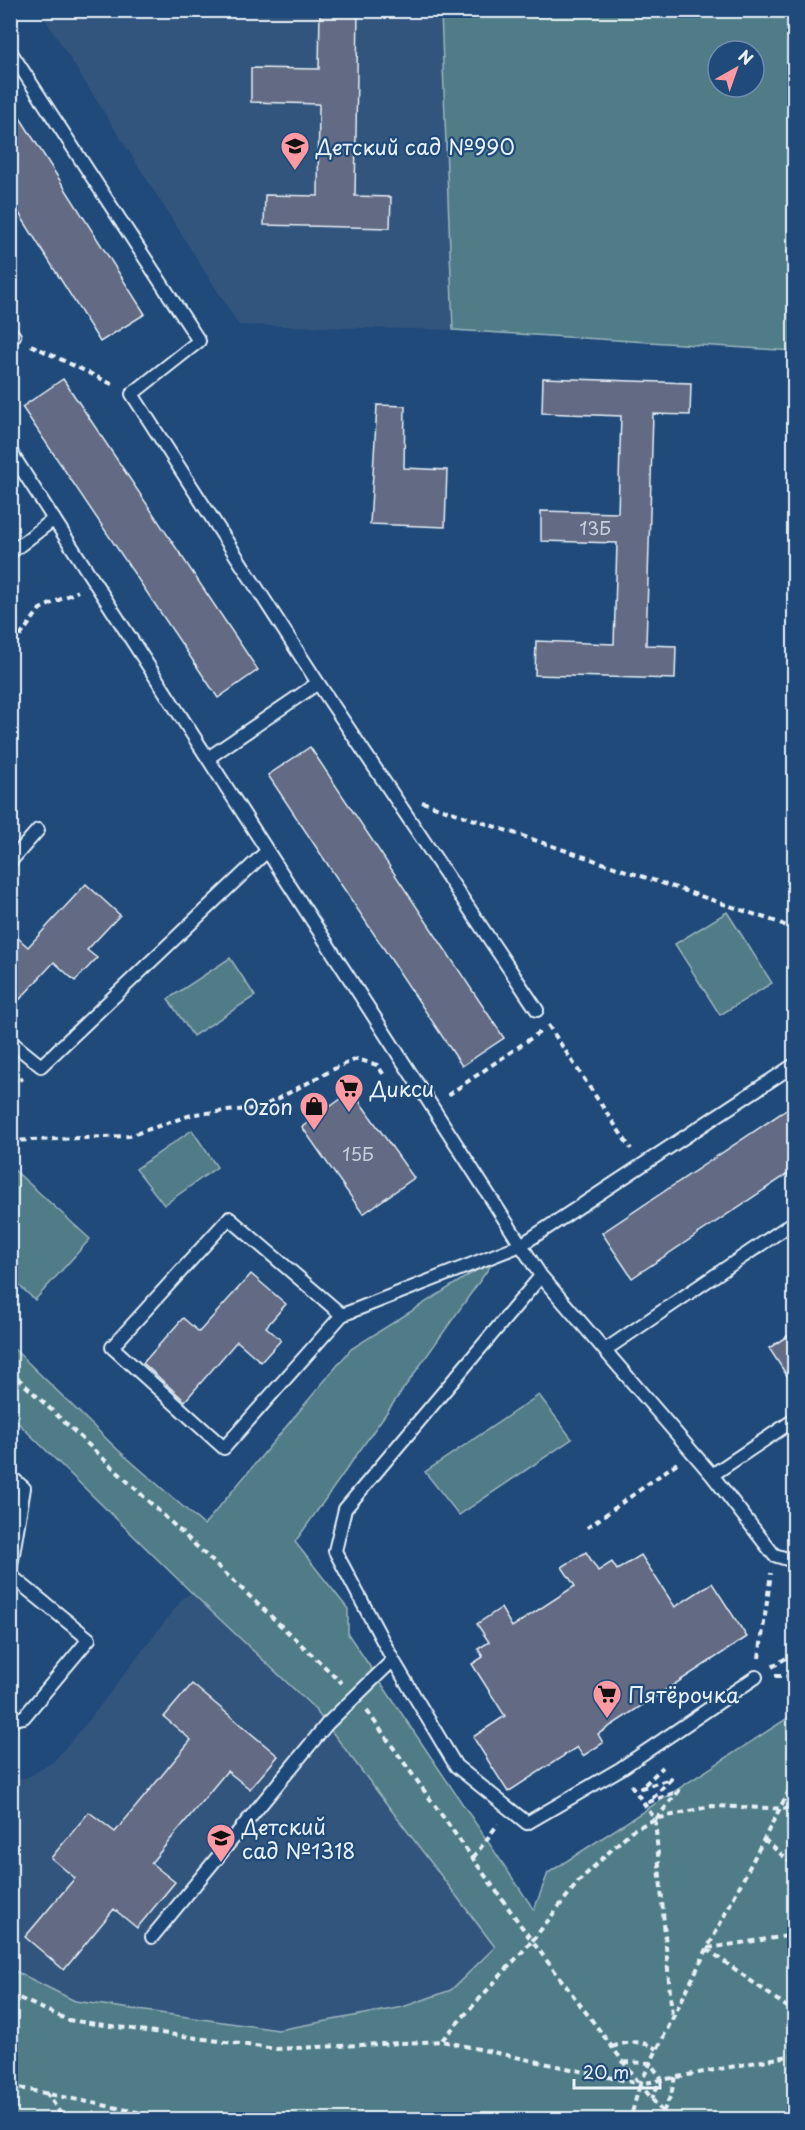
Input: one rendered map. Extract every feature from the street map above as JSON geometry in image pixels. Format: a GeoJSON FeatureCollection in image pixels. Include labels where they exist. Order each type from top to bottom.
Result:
{"type":"FeatureCollection","features":[{"type":"Feature","properties":{"kind":"lane"},"geometry":{"type":"LineString","coordinates":[[10,51],[199,341],[132,394],[318,683],[537,1010]]}},
{"type":"Feature","properties":{"kind":"lane"},"geometry":{"type":"LineString","coordinates":[[10,451],[541,1276],[712,1475],[774,1555],[795,1561]]}},
{"type":"Feature","properties":{"kind":"lane"},"geometry":{"type":"LineString","coordinates":[[10,553],[54,519]]}},
{"type":"Feature","properties":{"kind":"lane"},"geometry":{"type":"LineString","coordinates":[[208,758],[318,683]]}},
{"type":"Feature","properties":{"kind":"lane"},"geometry":{"type":"LineString","coordinates":[[10,862],[38,830]]}},
{"type":"Feature","properties":{"kind":"lane"},"geometry":{"type":"LineString","coordinates":[[10,1041],[42,1066],[267,851]]}},
{"type":"Feature","properties":{"kind":"lane"},"geometry":{"type":"LineString","coordinates":[[342,1315],[229,1218],[112,1347],[224,1448],[342,1315],[521,1245],[795,1065]]}},
{"type":"Feature","properties":{"kind":"lane"},"geometry":{"type":"LineString","coordinates":[[605,1350],[795,1222]]}},
{"type":"Feature","properties":{"kind":"lane"},"geometry":{"type":"LineString","coordinates":[[541,1276],[345,1509],[335,1551],[393,1660],[456,1766],[527,1823],[620,1769],[756,1677]]}},
{"type":"Feature","properties":{"kind":"lane"},"geometry":{"type":"LineString","coordinates":[[712,1475],[795,1420]]}},
{"type":"Feature","properties":{"kind":"lane"},"geometry":{"type":"LineString","coordinates":[[10,1476],[24,1488],[10,1574],[89,1639],[24,1717],[10,1720]]}},
{"type":"Feature","properties":{"kind":"lane"},"geometry":{"type":"LineString","coordinates":[[152,1937],[327,1724],[393,1660]]}},
{"type":"Feature","properties":{"kind":"path"},"geometry":{"type":"LineString","coordinates":[[12,336],[132,394]]}},
{"type":"Feature","properties":{"kind":"path"},"geometry":{"type":"LineString","coordinates":[[10,655],[18,639],[40,609],[95,583]]}},
{"type":"Feature","properties":{"kind":"path"},"geometry":{"type":"LineString","coordinates":[[390,791],[795,930]]}},
{"type":"Feature","properties":{"kind":"path"},"geometry":{"type":"LineString","coordinates":[[431,1106],[549,1026]]}},
{"type":"Feature","properties":{"kind":"path"},"geometry":{"type":"LineString","coordinates":[[552,1031],[642,1166]]}},
{"type":"Feature","properties":{"kind":"path"},"geometry":{"type":"LineString","coordinates":[[10,1141],[129,1136],[194,1114],[260,1108],[357,1059],[377,1065],[390,1082]]}},
{"type":"Feature","properties":{"kind":"path"},"geometry":{"type":"LineString","coordinates":[[10,1371],[356,1697],[532,1941],[669,2120]]}},
{"type":"Feature","properties":{"kind":"path"},"geometry":{"type":"LineString","coordinates":[[587,1528],[692,1452]]}},
{"type":"Feature","properties":{"kind":"path"},"geometry":{"type":"LineString","coordinates":[[756,1677],[774,1555]]}},
{"type":"Feature","properties":{"kind":"path"},"geometry":{"type":"LineString","coordinates":[[756,1677],[795,1653]]}},
{"type":"Feature","properties":{"kind":"path"},"geometry":{"type":"LineString","coordinates":[[653,1770],[663,1767],[641,1788],[671,1779],[650,1802],[679,1791],[655,1820]]}},
{"type":"Feature","properties":{"kind":"path"},"geometry":{"type":"LineString","coordinates":[[620,1769],[655,1820],[672,2018]]}},
{"type":"Feature","properties":{"kind":"path"},"geometry":{"type":"LineString","coordinates":[[630,2120],[640,2084],[650,2063],[707,1948],[795,1781]]}},
{"type":"Feature","properties":{"kind":"path"},"geometry":{"type":"LineString","coordinates":[[442,2041],[532,1941],[579,1881],[631,1831],[655,1820],[712,1806],[795,1809]]}},
{"type":"Feature","properties":{"kind":"path"},"geometry":{"type":"LineString","coordinates":[[473,1858],[509,1809]]}},
{"type":"Feature","properties":{"kind":"path"},"geometry":{"type":"LineString","coordinates":[[764,1839],[795,1866]]}},
{"type":"Feature","properties":{"kind":"path"},"geometry":{"type":"LineString","coordinates":[[707,1948],[795,1935]]}},
{"type":"Feature","properties":{"kind":"path"},"geometry":{"type":"LineString","coordinates":[[707,1948],[795,2012]]}},
{"type":"Feature","properties":{"kind":"path"},"geometry":{"type":"LineString","coordinates":[[10,1994],[68,2020],[276,2049],[442,2041],[640,2084],[661,2078],[795,2055]]}},
{"type":"Feature","properties":{"kind":"path"},"geometry":{"type":"LineString","coordinates":[[612,2047],[624,2042],[637,2042],[647,2043],[657,2049]]}},
{"type":"Feature","properties":{"kind":"path"},"geometry":{"type":"LineString","coordinates":[[624,2062],[650,2063]]}},
{"type":"Feature","properties":{"kind":"path"},"geometry":{"type":"LineString","coordinates":[[650,2063],[661,2078]]}},
{"type":"Feature","properties":{"kind":"path"},"geometry":{"type":"LineString","coordinates":[[663,2112],[671,2095],[675,2077]]}},
{"type":"Feature","properties":{"kind":"path"},"geometry":{"type":"LineString","coordinates":[[652,2099],[661,2078]]}},
{"type":"Feature","properties":{"kind":"path"},"geometry":{"type":"LineString","coordinates":[[10,2086],[176,2120]]}},
{"type":"Feature","properties":{"kind":"path"},"geometry":{"type":"LineString","coordinates":[[46,2092],[65,2120]]}},
{"type":"Feature","properties":{"kind":"path"},"geometry":{"type":"LineString","coordinates":[[147,2120],[154,2115]]}},
{"type":"Feature","properties":{"kind":"shaded area","name":"Детский сад №990"},"geometry":{"type":"Polygon","coordinates":[[[54,10],[441,11],[453,330],[239,325],[45,19],[54,10]]]}},
{"type":"Feature","properties":{"kind":"shaded area","name":"Детский сад №1318"},"geometry":{"type":"Polygon","coordinates":[[[192,1593],[314,1708],[495,1947],[451,1990],[403,2007],[278,2030],[75,2001],[11,1969],[10,1781],[28,1777],[53,1762],[89,1720],[183,1598],[192,1593]]]}},
{"type":"Feature","properties":{"kind":"green space"},"geometry":{"type":"Polygon","coordinates":[[[441,11],[794,11],[794,351],[453,330],[441,11]]]}},
{"type":"Feature","properties":{"kind":"green space"},"geometry":{"type":"Polygon","coordinates":[[[727,912],[772,983],[720,1015],[675,944],[727,912]]]}},
{"type":"Feature","properties":{"kind":"green space"},"geometry":{"type":"Polygon","coordinates":[[[230,958],[255,996],[193,1036],[168,999],[230,958]]]}},
{"type":"Feature","properties":{"kind":"green space"},"geometry":{"type":"Polygon","coordinates":[[[192,1130],[217,1167],[164,1205],[136,1169],[192,1130]]]}},
{"type":"Feature","properties":{"kind":"green space"},"geometry":{"type":"Polygon","coordinates":[[[11,1167],[90,1239],[35,1300],[11,1278],[11,1167]]]}},
{"type":"Feature","properties":{"kind":"green space"},"geometry":{"type":"Polygon","coordinates":[[[496,1258],[295,1542],[348,1609],[348,1634],[534,1910],[548,1873],[794,1714],[794,2119],[11,2119],[11,1969],[75,2001],[278,2030],[403,2007],[451,1990],[495,1947],[314,1708],[192,1593],[11,1416],[10,1345],[118,1450],[204,1525],[351,1349],[496,1258]]]}},
{"type":"Feature","properties":{"kind":"green space"},"geometry":{"type":"Polygon","coordinates":[[[539,1395],[572,1439],[459,1515],[425,1472],[539,1395]]]}},
{"type":"Feature","properties":{"kind":"building"},"geometry":{"type":"Polygon","coordinates":[[[320,10],[358,10],[355,196],[391,197],[390,228],[264,225],[265,195],[318,196],[319,104],[251,102],[251,68],[319,69],[320,10]]]}},
{"type":"Feature","properties":{"kind":"building"},"geometry":{"type":"Polygon","coordinates":[[[10,102],[145,314],[100,342],[10,199],[10,102]]]}},
{"type":"Feature","properties":{"kind":"building"},"geometry":{"type":"Polygon","coordinates":[[[543,378],[691,383],[690,415],[653,414],[646,645],[676,646],[675,679],[535,675],[536,641],[614,644],[617,543],[541,541],[541,511],[618,513],[621,416],[542,413],[543,378]]]}},
{"type":"Feature","properties":{"kind":"building"},"geometry":{"type":"Polygon","coordinates":[[[63,379],[258,670],[218,698],[22,407],[63,379]]]}},
{"type":"Feature","properties":{"kind":"building"},"geometry":{"type":"Polygon","coordinates":[[[377,405],[405,406],[404,468],[447,470],[445,527],[370,524],[377,405]]]}},
{"type":"Feature","properties":{"kind":"building"},"geometry":{"type":"Polygon","coordinates":[[[310,747],[504,1038],[462,1066],[268,775],[310,747]]]}},
{"type":"Feature","properties":{"kind":"building"},"geometry":{"type":"Polygon","coordinates":[[[86,884],[120,915],[87,950],[97,958],[75,981],[54,962],[10,1010],[10,931],[28,947],[86,884]]]}},
{"type":"Feature","properties":{"kind":"building"},"geometry":{"type":"Polygon","coordinates":[[[352,1091],[414,1178],[363,1214],[302,1127],[352,1091]]]}},
{"type":"Feature","properties":{"kind":"building"},"geometry":{"type":"Polygon","coordinates":[[[795,1104],[795,1169],[632,1278],[602,1233],[795,1104]]]}},
{"type":"Feature","properties":{"kind":"building"},"geometry":{"type":"Polygon","coordinates":[[[251,1274],[286,1304],[266,1327],[281,1340],[261,1362],[237,1341],[185,1401],[143,1363],[183,1318],[199,1332],[251,1274]]]}},
{"type":"Feature","properties":{"kind":"building"},"geometry":{"type":"Polygon","coordinates":[[[795,1331],[795,1388],[769,1348],[795,1331]]]}},
{"type":"Feature","properties":{"kind":"building"},"geometry":{"type":"Polygon","coordinates":[[[586,1552],[598,1571],[612,1562],[617,1570],[641,1555],[675,1607],[712,1583],[747,1637],[598,1734],[603,1743],[583,1756],[577,1747],[508,1792],[473,1737],[505,1716],[472,1664],[483,1657],[478,1649],[489,1642],[477,1624],[501,1608],[512,1627],[575,1586],[562,1567],[586,1552]]]}},
{"type":"Feature","properties":{"kind":"building"},"geometry":{"type":"Polygon","coordinates":[[[192,1684],[278,1756],[250,1789],[227,1771],[151,1863],[175,1882],[137,1928],[114,1909],[64,1970],[25,1937],[75,1878],[51,1858],[89,1812],[115,1832],[191,1740],[164,1717],[192,1684]]]}},
{"type":"Feature","properties":{"kind":"place","name":"Детский сад №990"},"geometry":{"type":"Point","coordinates":[295,172]}},
{"type":"Feature","properties":{"kind":"place","name":"Дикси"},"geometry":{"type":"Point","coordinates":[349,1114]}},
{"type":"Feature","properties":{"kind":"place","name":"Ozon"},"geometry":{"type":"Point","coordinates":[314,1132]}},
{"type":"Feature","properties":{"kind":"place","name":"Пятёрочка"},"geometry":{"type":"Point","coordinates":[607,1720]}},
{"type":"Feature","properties":{"kind":"place","name":"Детский сад №1318"},"geometry":{"type":"Point","coordinates":[221,1864]}}]}
